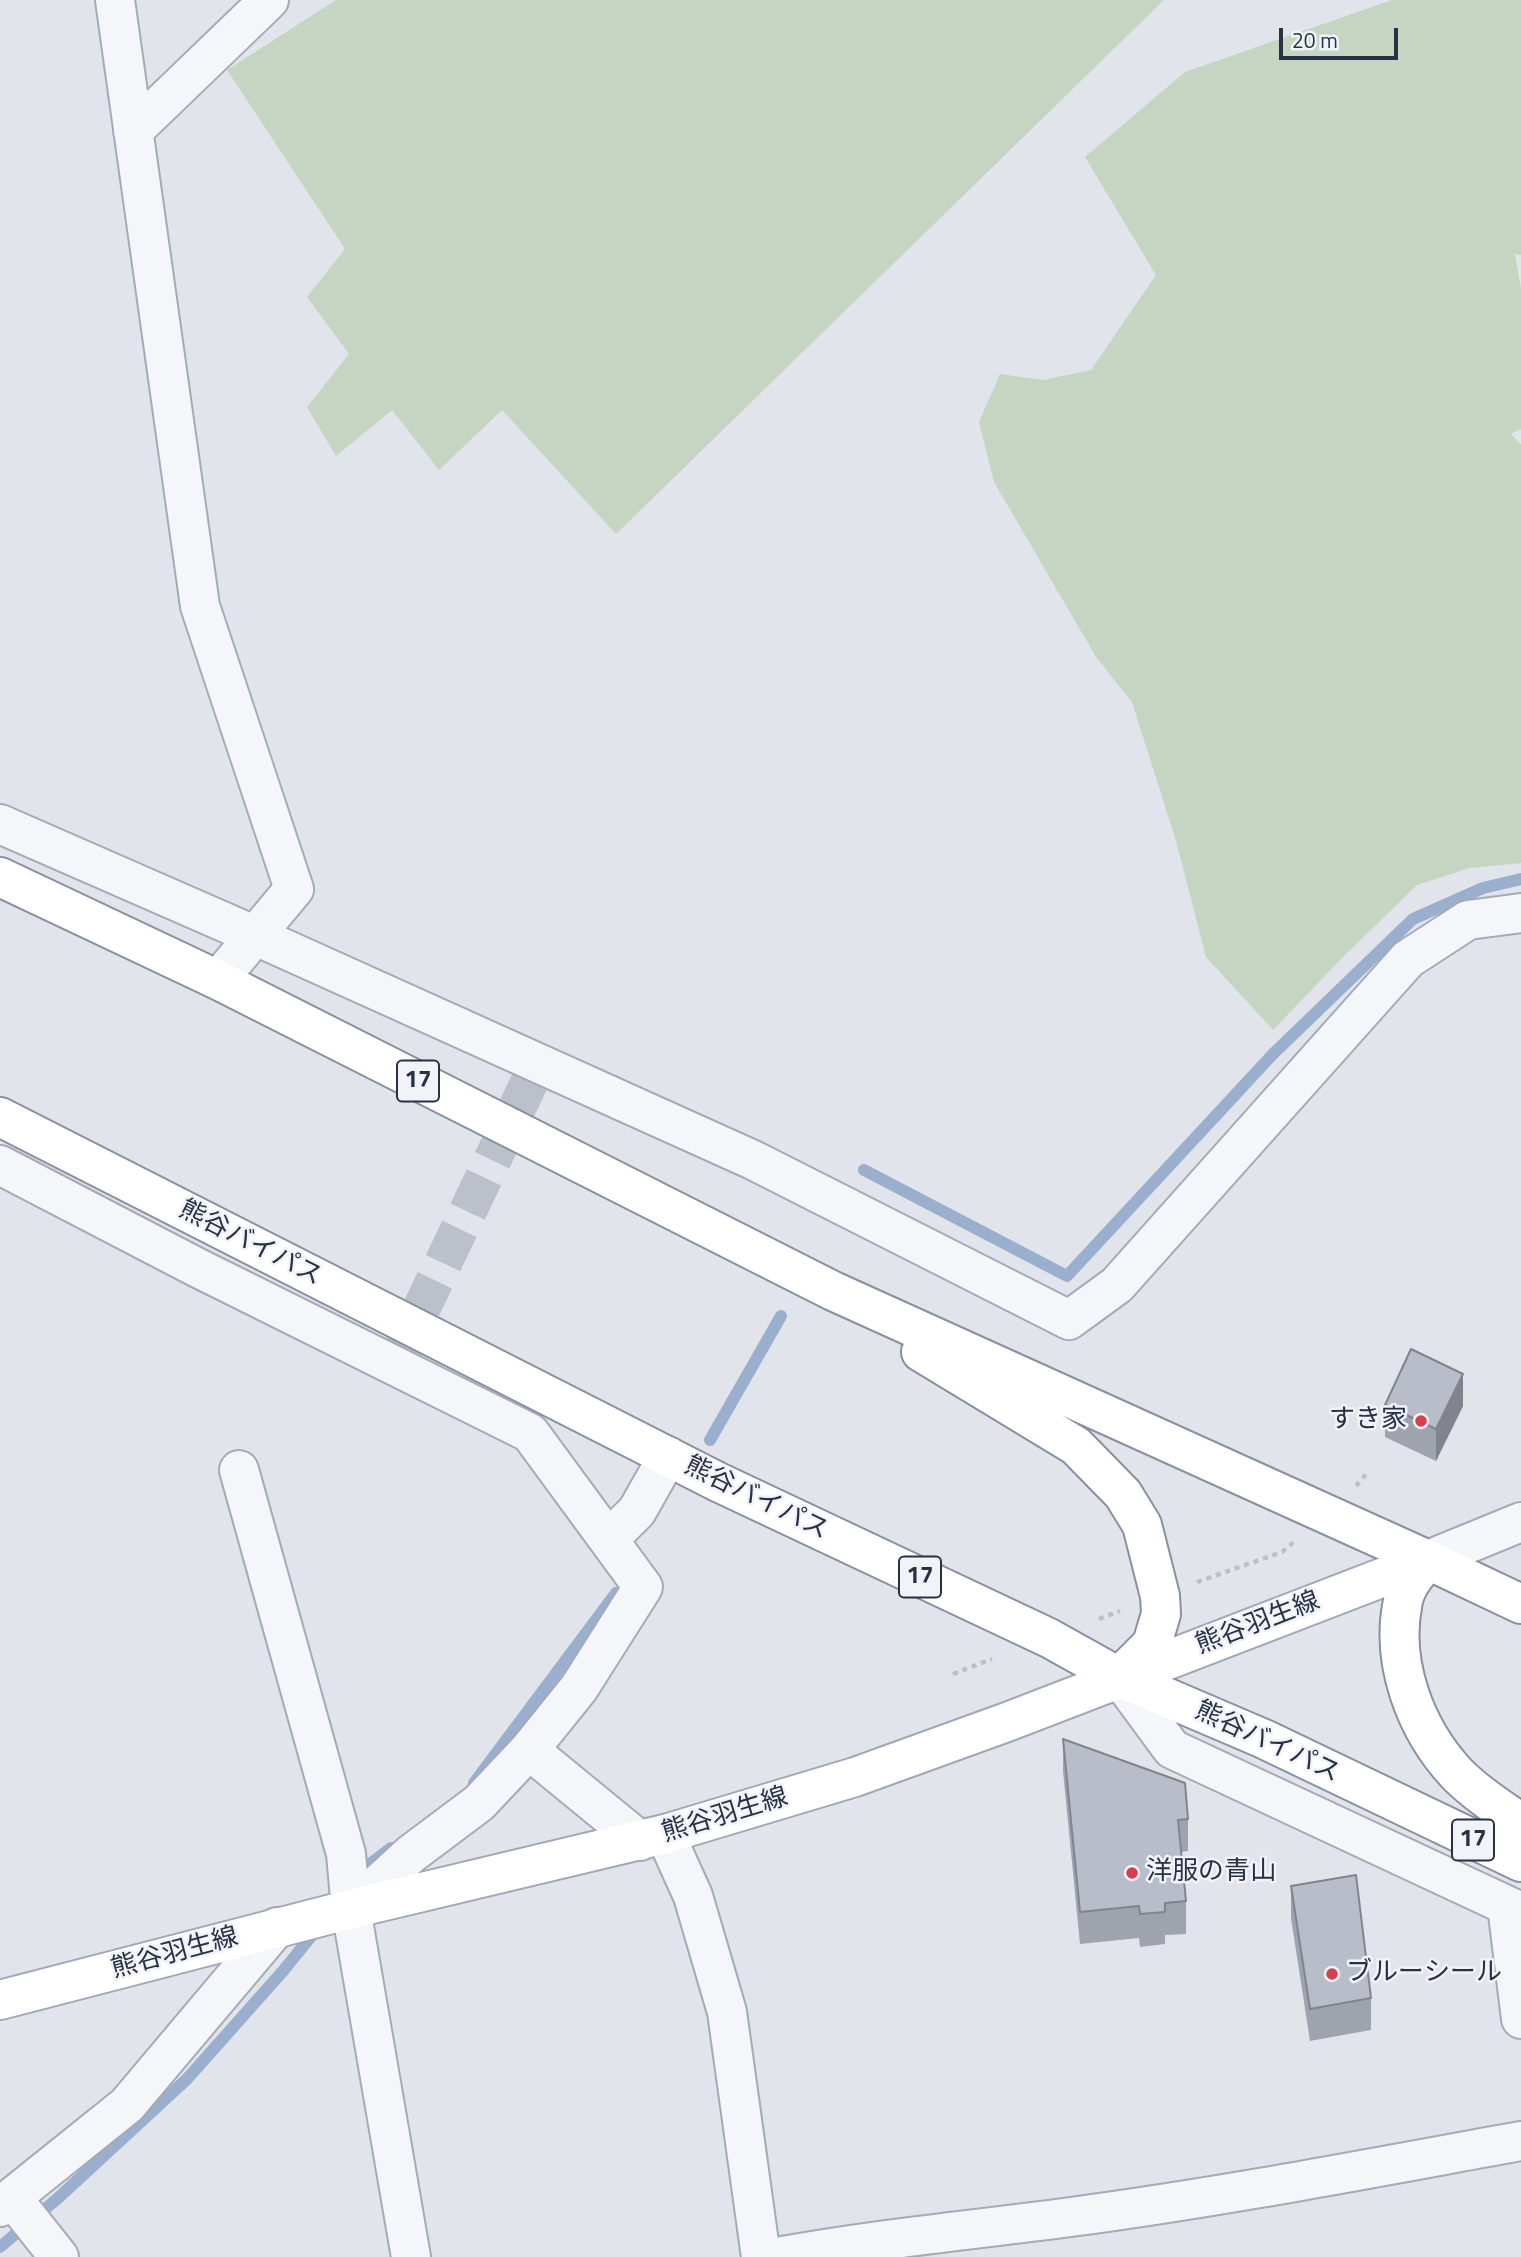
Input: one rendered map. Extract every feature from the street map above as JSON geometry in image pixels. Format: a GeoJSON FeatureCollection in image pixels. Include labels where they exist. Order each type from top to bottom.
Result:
{"type":"FeatureCollection","features":[{"type":"Feature","properties":{"kind":"main road","name":"17"},"geometry":{"type":"LineString","coordinates":[[0,877],[218,981],[833,1291],[1521,1604]]}},
{"type":"Feature","properties":{"kind":"main road","name":"熊谷バイパス"},"geometry":{"type":"LineString","coordinates":[[0,1117],[718,1482],[1049,1638],[1119,1677],[1264,1739],[1521,1862]]}},
{"type":"Feature","properties":{"kind":"main road"},"geometry":{"type":"LineString","coordinates":[[833,1291],[936,1363],[1076,1446],[1123,1494],[1142,1525],[1160,1596],[1161,1614],[1152,1644],[1119,1677]]}},
{"type":"Feature","properties":{"kind":"main road"},"geometry":{"type":"LineString","coordinates":[[1428,1560],[1411,1580],[1403,1600],[1400,1643],[1404,1675],[1414,1708],[1430,1739],[1457,1774],[1488,1801],[1521,1823]]}},
{"type":"Feature","properties":{"kind":"main road","name":"熊谷羽生線"},"geometry":{"type":"LineString","coordinates":[[0,2000],[277,1927],[653,1837],[855,1777],[1007,1722],[1428,1560]]}},
{"type":"Feature","properties":{"kind":"street"},"geometry":{"type":"LineString","coordinates":[[115,0],[200,606],[294,890],[218,981]]}},
{"type":"Feature","properties":{"kind":"street"},"geometry":{"type":"LineString","coordinates":[[134,131],[269,0]]}},
{"type":"Feature","properties":{"kind":"street"},"geometry":{"type":"LineString","coordinates":[[0,824],[753,1160],[1069,1320],[1117,1285],[1408,959],[1468,920],[1521,913]]}},
{"type":"Feature","properties":{"kind":"street"},"geometry":{"type":"LineString","coordinates":[[0,1165],[198,1268],[530,1433],[643,1587],[579,1688],[529,1750],[479,1803],[411,1854],[351,1909]]}},
{"type":"Feature","properties":{"kind":"street"},"geometry":{"type":"LineString","coordinates":[[609,1539],[637,1511],[668,1456]]}},
{"type":"Feature","properties":{"kind":"street"},"geometry":{"type":"LineString","coordinates":[[239,1470],[346,1854],[351,1909],[411,2257]]}},
{"type":"Feature","properties":{"kind":"street"},"geometry":{"type":"LineString","coordinates":[[1428,1560],[1521,1522]]}},
{"type":"Feature","properties":{"kind":"street"},"geometry":{"type":"LineString","coordinates":[[1119,1677],[1172,1749],[1514,1909],[1521,2019]]}},
{"type":"Feature","properties":{"kind":"street"},"geometry":{"type":"LineString","coordinates":[[529,1750],[653,1837],[693,1896],[727,2012],[761,2257]]}},
{"type":"Feature","properties":{"kind":"street"},"geometry":{"type":"LineString","coordinates":[[53,2250],[11,2204],[127,2105],[277,1927]]}},
{"type":"Feature","properties":{"kind":"street"},"geometry":{"type":"LineString","coordinates":[[777,2257],[832,2247],[1073,2217],[1521,2141]]}},
{"type":"Feature","properties":{"kind":"path"},"geometry":{"type":"LineString","coordinates":[[1196,1583],[1282,1552],[1297,1540]]}},
{"type":"Feature","properties":{"kind":"path"},"geometry":{"type":"LineString","coordinates":[[1091,1622],[1124,1609]]}},
{"type":"Feature","properties":{"kind":"path"},"geometry":{"type":"LineString","coordinates":[[953,1674],[992,1659]]}},
{"type":"Feature","properties":{"kind":"green space"},"geometry":{"type":"Polygon","coordinates":[[[336,0],[1164,0],[616,534],[502,410],[439,470],[392,410],[336,456],[307,407],[349,354],[307,297],[345,249],[227,70],[336,0]]]}},
{"type":"Feature","properties":{"kind":"green space"},"geometry":{"type":"Polygon","coordinates":[[[1392,0],[1521,0],[1521,255],[1515,254],[1521,289],[1521,429],[1511,434],[1521,445],[1521,863],[1470,868],[1417,885],[1273,1030],[1206,957],[1176,841],[1132,702],[1096,657],[994,482],[979,422],[1000,374],[1043,380],[1091,370],[1156,275],[1085,157],[1185,72],[1392,0]]]}},
{"type":"Feature","properties":{"kind":"building"},"geometry":{"type":"Polygon","coordinates":[[[1411,1349],[1463,1374],[1436,1429],[1385,1405],[1411,1349]]]}},
{"type":"Feature","properties":{"kind":"building"},"geometry":{"type":"Polygon","coordinates":[[[1063,1739],[1185,1783],[1188,1819],[1178,1820],[1186,1901],[1165,1903],[1165,1912],[1140,1914],[1139,1906],[1080,1912],[1063,1739]]]}},
{"type":"Feature","properties":{"kind":"building","name":"ブルーシール"},"geometry":{"type":"Polygon","coordinates":[[[1356,1875],[1371,1998],[1310,2009],[1291,1886],[1356,1875]]]}},
{"type":"Feature","properties":{"kind":"waterway"},"geometry":{"type":"LineString","coordinates":[[864,1170],[1067,1276],[1273,1054],[1413,919],[1483,888],[1521,879]]}},
{"type":"Feature","properties":{"kind":"waterway"},"geometry":{"type":"LineString","coordinates":[[710,1440],[781,1316]]}},
{"type":"Feature","properties":{"kind":"waterway"},"geometry":{"type":"LineString","coordinates":[[474,1783],[616,1593]]}},
{"type":"Feature","properties":{"kind":"waterway"},"geometry":{"type":"LineString","coordinates":[[356,1881],[370,1864],[391,1848]]}},
{"type":"Feature","properties":{"kind":"waterway"},"geometry":{"type":"LineString","coordinates":[[0,2247],[57,2199],[187,2079],[318,1928]]}},
{"type":"Feature","properties":{"kind":"tunnel"},"geometry":{"type":"LineString","coordinates":[[394,1366],[538,1064]]}},
{"type":"Feature","properties":{"kind":"place","name":"すき家"},"geometry":{"type":"Point","coordinates":[1421,1421]}},
{"type":"Feature","properties":{"kind":"place","name":"洋服の青山"},"geometry":{"type":"Point","coordinates":[1132,1873]}},
{"type":"Feature","properties":{"kind":"place","name":"ブルーシール"},"geometry":{"type":"Point","coordinates":[1332,1974]}}]}
